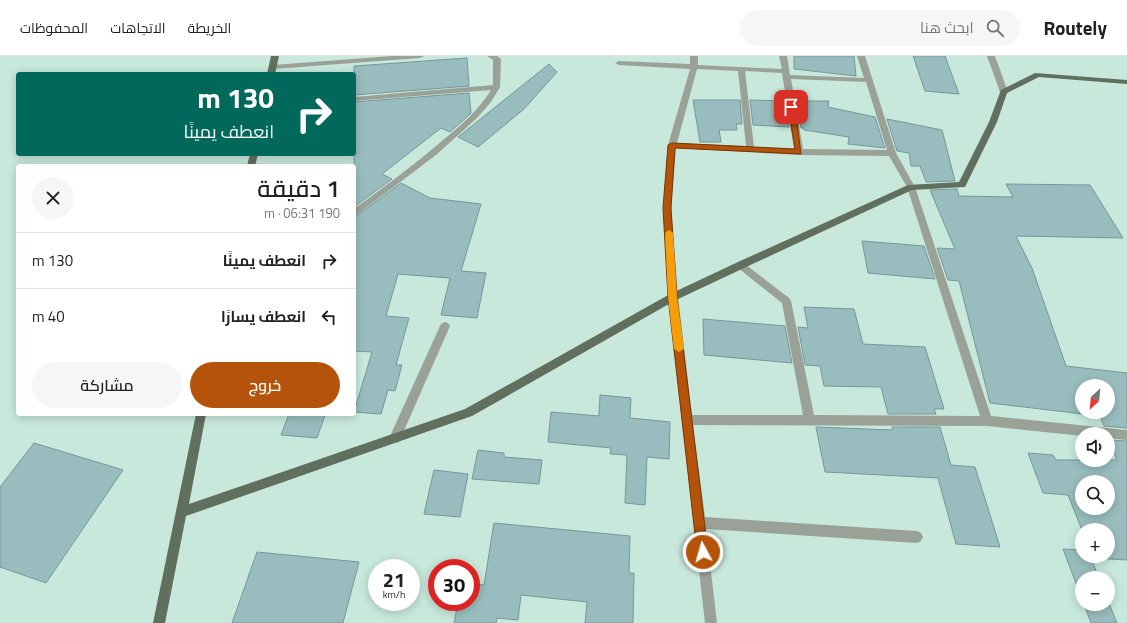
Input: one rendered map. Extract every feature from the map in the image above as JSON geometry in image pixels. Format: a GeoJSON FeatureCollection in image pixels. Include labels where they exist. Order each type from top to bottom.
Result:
{"type":"FeatureCollection","features":[{"type":"Feature","properties":{"kind":"main road"},"geometry":{"type":"LineString","coordinates":[[272,70],[275,56]]}},
{"type":"Feature","properties":{"kind":"main road"},"geometry":{"type":"LineString","coordinates":[[182,512],[468,413],[673,297],[741,265],[911,187],[962,185],[993,122],[1004,92],[1038,75],[1127,82]]}},
{"type":"Feature","properties":{"kind":"main road"},"geometry":{"type":"LineString","coordinates":[[159,623],[201,416]]}},
{"type":"Feature","properties":{"kind":"street"},"geometry":{"type":"LineString","coordinates":[[272,70],[420,56]]}},
{"type":"Feature","properties":{"kind":"street"},"geometry":{"type":"LineString","coordinates":[[356,212],[450,139],[483,108],[496,87],[496,59],[491,56]]}},
{"type":"Feature","properties":{"kind":"street"},"geometry":{"type":"LineString","coordinates":[[694,56],[694,67],[672,145],[667,208],[673,297],[711,623]]}},
{"type":"Feature","properties":{"kind":"street"},"geometry":{"type":"LineString","coordinates":[[783,56],[799,152]]}},
{"type":"Feature","properties":{"kind":"street"},"geometry":{"type":"LineString","coordinates":[[861,56],[867,80],[892,153],[911,187],[987,421]]}},
{"type":"Feature","properties":{"kind":"street"},"geometry":{"type":"LineString","coordinates":[[991,56],[1004,92]]}},
{"type":"Feature","properties":{"kind":"street"},"geometry":{"type":"LineString","coordinates":[[618,63],[741,69],[867,80]]}},
{"type":"Feature","properties":{"kind":"street"},"geometry":{"type":"LineString","coordinates":[[741,69],[750,150]]}},
{"type":"Feature","properties":{"kind":"street"},"geometry":{"type":"LineString","coordinates":[[356,98],[496,87]]}},
{"type":"Feature","properties":{"kind":"street"},"geometry":{"type":"LineString","coordinates":[[672,145],[799,152],[892,153]]}},
{"type":"Feature","properties":{"kind":"street"},"geometry":{"type":"LineString","coordinates":[[741,265],[786,301],[809,420]]}},
{"type":"Feature","properties":{"kind":"street"},"geometry":{"type":"LineString","coordinates":[[395,438],[445,326]]}},
{"type":"Feature","properties":{"kind":"street"},"geometry":{"type":"LineString","coordinates":[[688,420],[987,421],[1127,435]]}},
{"type":"Feature","properties":{"kind":"street"},"geometry":{"type":"LineString","coordinates":[[700,523],[917,537]]}},
{"type":"Feature","properties":{"kind":"building"},"geometry":{"type":"Polygon","coordinates":[[[794,56],[854,56],[856,76],[794,69],[794,56]]]}},
{"type":"Feature","properties":{"kind":"building"},"geometry":{"type":"Polygon","coordinates":[[[913,56],[945,56],[959,94],[925,91],[913,56]]]}},
{"type":"Feature","properties":{"kind":"building"},"geometry":{"type":"Polygon","coordinates":[[[467,58],[469,86],[356,95],[356,72],[354,72],[354,66],[467,58]]]}},
{"type":"Feature","properties":{"kind":"building"},"geometry":{"type":"Polygon","coordinates":[[[549,64],[557,72],[524,109],[478,147],[458,137],[549,64]]]}},
{"type":"Feature","properties":{"kind":"building"},"geometry":{"type":"Polygon","coordinates":[[[469,93],[471,113],[450,132],[441,128],[382,174],[392,179],[356,206],[356,164],[354,164],[354,156],[356,156],[356,102],[469,93]]]}},
{"type":"Feature","properties":{"kind":"building"},"geometry":{"type":"Polygon","coordinates":[[[693,100],[740,100],[742,124],[736,124],[737,130],[719,130],[721,142],[700,142],[693,100]]]}},
{"type":"Feature","properties":{"kind":"building"},"geometry":{"type":"Polygon","coordinates":[[[750,100],[785,101],[789,127],[753,125],[750,100]]]}},
{"type":"Feature","properties":{"kind":"building"},"geometry":{"type":"Polygon","coordinates":[[[796,101],[829,101],[828,107],[875,117],[885,148],[848,144],[849,137],[804,130],[804,128],[801,128],[796,101]]]}},
{"type":"Feature","properties":{"kind":"building"},"geometry":{"type":"Polygon","coordinates":[[[887,119],[942,130],[955,181],[926,182],[920,166],[911,166],[909,153],[897,151],[887,119]]]}},
{"type":"Feature","properties":{"kind":"building"},"geometry":{"type":"Polygon","coordinates":[[[401,183],[430,198],[481,204],[461,271],[486,273],[477,318],[441,315],[450,278],[398,274],[386,316],[409,318],[396,365],[402,365],[395,391],[388,390],[381,414],[356,412],[356,405],[372,352],[356,351],[356,217],[401,183]]]}},
{"type":"Feature","properties":{"kind":"building"},"geometry":{"type":"Polygon","coordinates":[[[1006,184],[1090,185],[1123,238],[1016,236],[1032,268],[1066,366],[1127,373],[1127,428],[1104,426],[1101,419],[1115,419],[1115,379],[1075,379],[1075,413],[990,403],[959,281],[948,280],[937,248],[955,249],[930,190],[957,189],[959,196],[1013,197],[1006,184]]]}},
{"type":"Feature","properties":{"kind":"building"},"geometry":{"type":"Polygon","coordinates":[[[862,241],[924,246],[935,279],[868,273],[862,241]]]}},
{"type":"Feature","properties":{"kind":"building"},"geometry":{"type":"Polygon","coordinates":[[[804,307],[854,309],[863,344],[925,347],[944,409],[934,409],[936,414],[888,414],[881,387],[824,386],[820,366],[805,365],[798,327],[808,328],[804,307]]]}},
{"type":"Feature","properties":{"kind":"building"},"geometry":{"type":"Polygon","coordinates":[[[703,319],[785,326],[792,363],[704,355],[703,319]]]}},
{"type":"Feature","properties":{"kind":"building"},"geometry":{"type":"Polygon","coordinates":[[[600,395],[631,398],[630,418],[670,422],[669,459],[647,457],[645,505],[625,503],[627,455],[610,454],[611,448],[548,442],[551,412],[599,416],[600,395]]]}},
{"type":"Feature","properties":{"kind":"building"},"geometry":{"type":"Polygon","coordinates":[[[288,416],[325,416],[317,438],[281,435],[288,416]]]}},
{"type":"Feature","properties":{"kind":"building"},"geometry":{"type":"Polygon","coordinates":[[[816,427],[892,430],[892,427],[940,427],[951,465],[975,467],[1000,547],[956,544],[938,478],[825,472],[816,427]]]}},
{"type":"Feature","properties":{"kind":"building"},"geometry":{"type":"Polygon","coordinates":[[[1115,440],[1127,441],[1127,560],[1115,559],[1115,523],[1079,523],[1076,515],[1115,515],[1115,475],[1075,475],[1075,512],[1068,495],[1043,493],[1028,453],[1053,455],[1056,460],[1075,460],[1075,467],[1115,467],[1115,460],[1117,460],[1115,455],[1115,440]]]}},
{"type":"Feature","properties":{"kind":"building"},"geometry":{"type":"Polygon","coordinates":[[[34,443],[123,470],[46,583],[0,567],[0,487],[34,443]]]}},
{"type":"Feature","properties":{"kind":"building"},"geometry":{"type":"Polygon","coordinates":[[[478,450],[504,453],[504,457],[542,460],[539,484],[472,479],[478,450]]]}},
{"type":"Feature","properties":{"kind":"building"},"geometry":{"type":"Polygon","coordinates":[[[434,470],[468,474],[460,517],[424,514],[434,470]]]}},
{"type":"Feature","properties":{"kind":"building"},"geometry":{"type":"Polygon","coordinates":[[[494,523],[630,536],[629,573],[634,573],[633,623],[585,623],[587,602],[521,595],[518,620],[497,618],[496,623],[454,623],[456,611],[480,611],[480,585],[484,585],[494,523]]]}},
{"type":"Feature","properties":{"kind":"building"},"geometry":{"type":"Polygon","coordinates":[[[1063,549],[1075,550],[1075,563],[1093,563],[1096,571],[1075,571],[1075,581],[1063,549]]]}},
{"type":"Feature","properties":{"kind":"building"},"geometry":{"type":"Polygon","coordinates":[[[257,552],[359,562],[343,623],[232,623],[257,552]]]}},
{"type":"Feature","properties":{"kind":"building"},"geometry":{"type":"Polygon","coordinates":[[[1087,611],[1112,611],[1117,623],[1091,623],[1087,611]]]}},
{"type":"Feature","properties":{"kind":"slow traffic"},"geometry":{"type":"LineString","coordinates":[[669,233],[673,297],[679,349]]}},
{"type":"Feature","properties":{"kind":"route"},"geometry":{"type":"LineString","coordinates":[[703,552],[673,297],[667,208],[672,145],[799,152],[791,107]]}}]}
